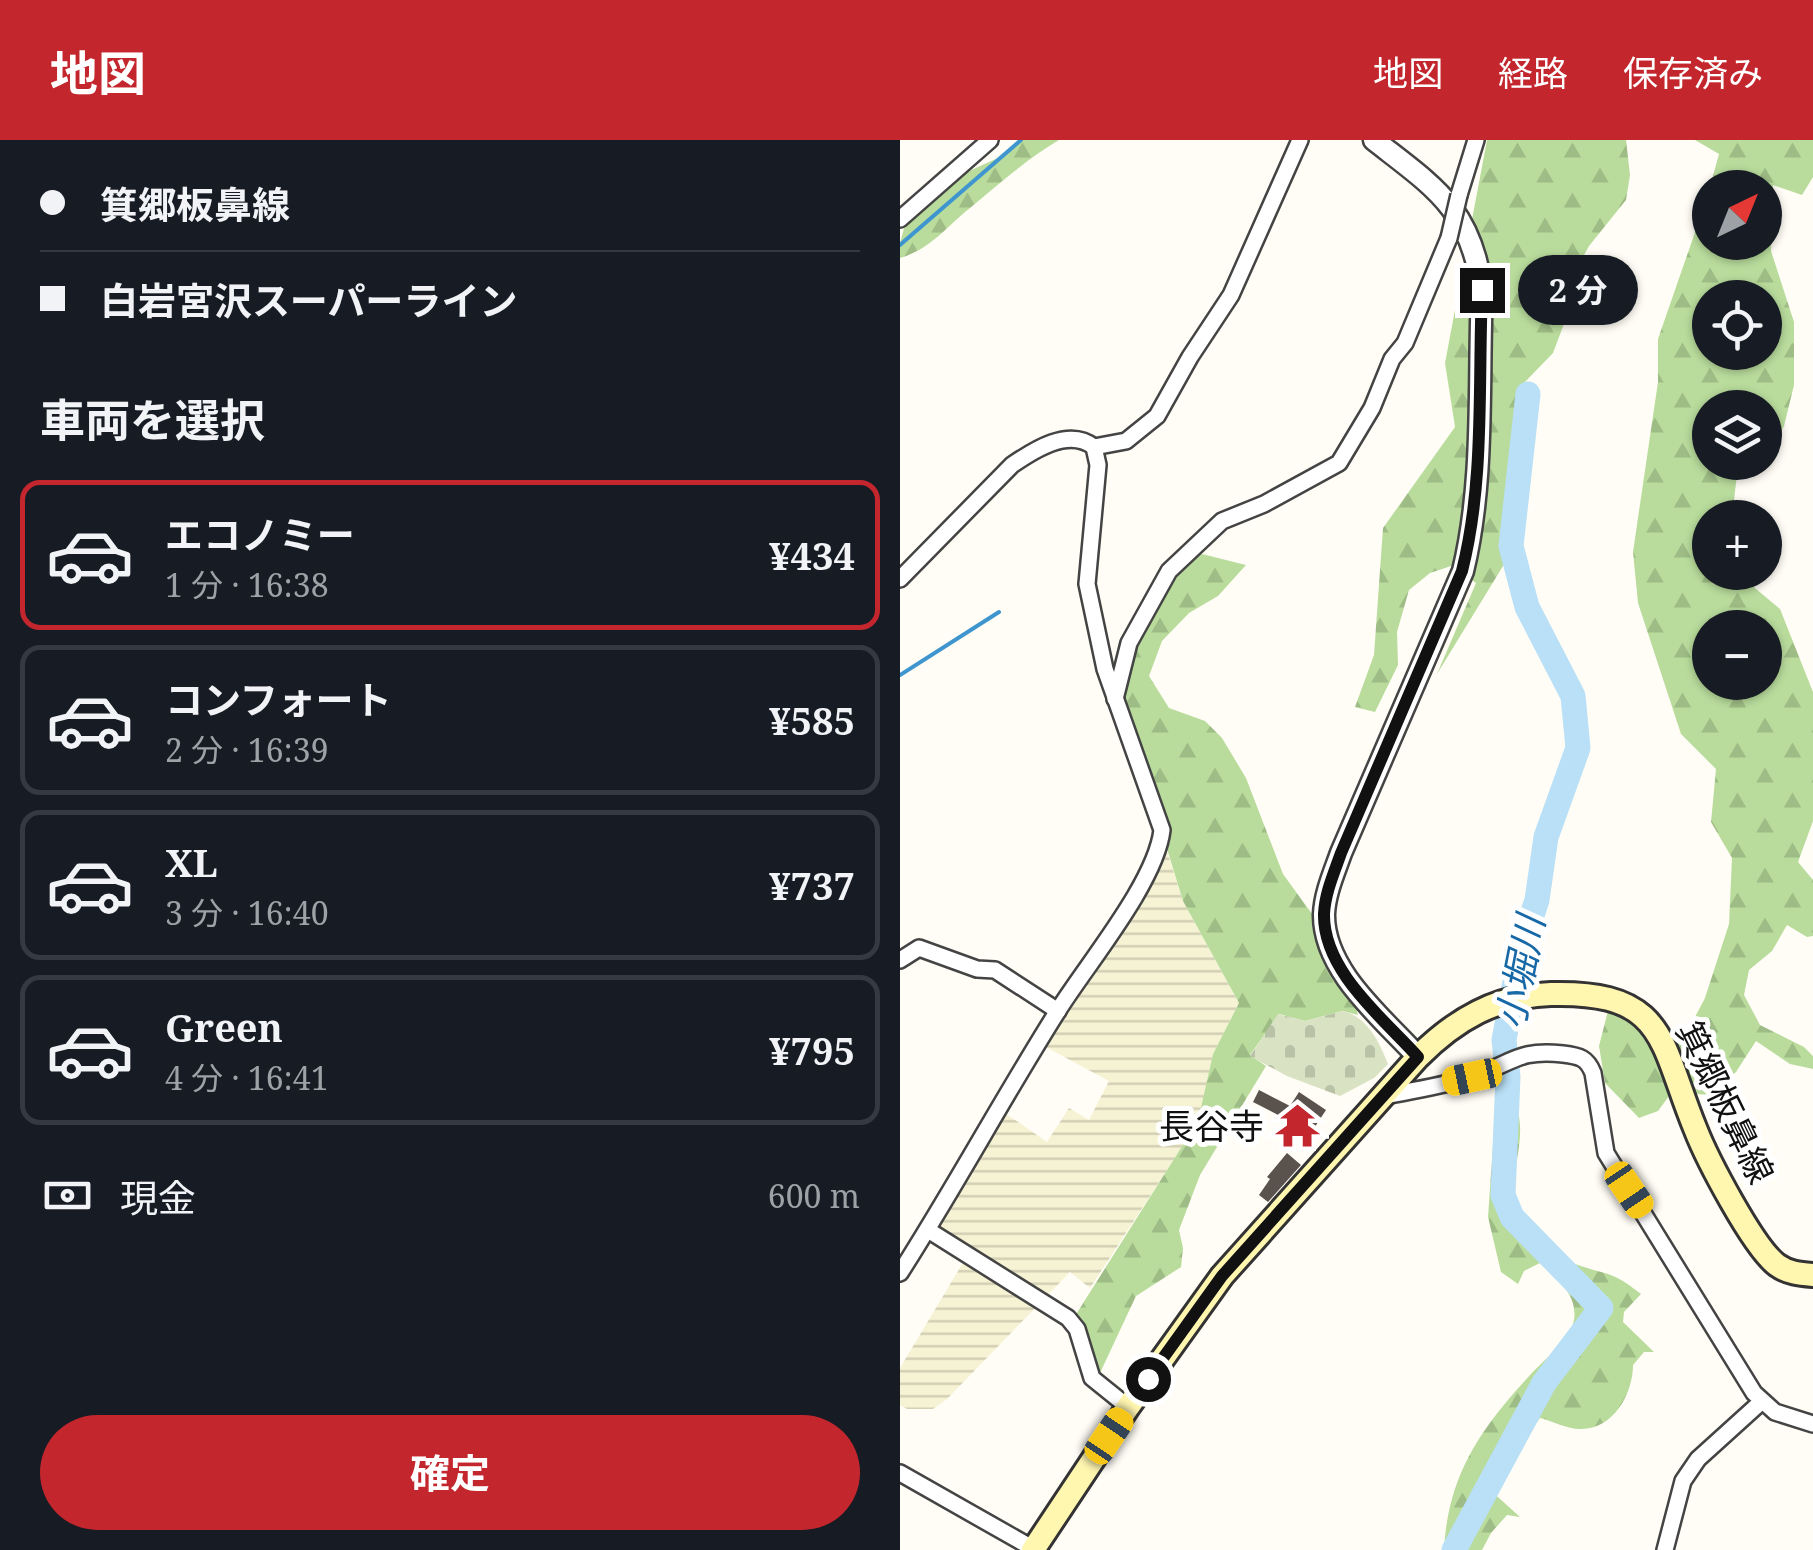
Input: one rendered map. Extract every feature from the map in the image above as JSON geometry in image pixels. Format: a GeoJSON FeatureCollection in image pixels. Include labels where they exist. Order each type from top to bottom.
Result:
{"type":"FeatureCollection","features":[{"type":"Feature","properties":{"kind":"main road","name":"箕郷板鼻線"},"geometry":{"type":"LineString","coordinates":[[1033,1549],[1222,1276],[1418,1057],[1454,1024],[1498,1002],[1547,994],[1584,995],[1612,1000],[1650,1023],[1664,1040],[1700,1140],[1758,1244],[1780,1268],[1813,1275]]}},
{"type":"Feature","properties":{"kind":"street"},"geometry":{"type":"LineString","coordinates":[[900,219],[990,140]]}},
{"type":"Feature","properties":{"kind":"street"},"geometry":{"type":"LineString","coordinates":[[900,580],[1021,458],[1064,440],[1079,440],[1094,448],[1126,441],[1158,416],[1230,295],[1300,140]]}},
{"type":"Feature","properties":{"kind":"street"},"geometry":{"type":"LineString","coordinates":[[1374,140],[1440,193],[1464,224],[1478,263],[1482,290],[1475,480],[1465,560],[1341,853],[1324,914],[1326,933],[1348,978],[1418,1057]]}},
{"type":"Feature","properties":{"kind":"street"},"geometry":{"type":"LineString","coordinates":[[1116,698],[1129,643],[1169,571],[1222,521],[1264,504],[1338,463],[1372,408],[1392,360],[1405,343],[1449,238],[1476,140]]}},
{"type":"Feature","properties":{"kind":"street"},"geometry":{"type":"LineString","coordinates":[[900,1274],[1058,1011],[1140,886],[1161,842],[1162,830],[1105,669],[1087,584],[1098,465],[1094,448]]}},
{"type":"Feature","properties":{"kind":"street"},"geometry":{"type":"LineString","coordinates":[[900,960],[919,948],[977,969],[995,970],[1058,1011]]}},
{"type":"Feature","properties":{"kind":"street"},"geometry":{"type":"LineString","coordinates":[[1379,1097],[1472,1077],[1519,1055],[1538,1051],[1580,1056],[1588,1062],[1594,1073],[1606,1153],[1614,1168],[1761,1402],[1775,1412],[1813,1424]]}},
{"type":"Feature","properties":{"kind":"street"},"geometry":{"type":"LineString","coordinates":[[928,1230],[1068,1318],[1077,1328],[1092,1378],[1128,1407]]}},
{"type":"Feature","properties":{"kind":"street"},"geometry":{"type":"LineString","coordinates":[[1665,1550],[1683,1481],[1698,1460],[1761,1402]]}},
{"type":"Feature","properties":{"kind":"street"},"geometry":{"type":"LineString","coordinates":[[900,1472],[1033,1549]]}},
{"type":"Feature","properties":{"kind":"shaded area"},"geometry":{"type":"Polygon","coordinates":[[[1165,845],[1183,901],[1239,1003],[1213,1054],[1199,1121],[1090,1288],[1070,1272],[947,1399],[933,1409],[907,1409],[900,1405],[900,1368],[970,1251],[935,1228],[1005,1113],[1047,1142],[1069,1108],[1089,1120],[1109,1081],[1044,1046],[1165,845]]]}},
{"type":"Feature","properties":{"kind":"green space"},"geometry":{"type":"Polygon","coordinates":[[[1022,140],[1059,140],[1013,172],[929,243],[900,258],[909,210],[941,176],[967,172],[1000,157],[1022,140]]]}},
{"type":"Feature","properties":{"kind":"green space"},"geometry":{"type":"Polygon","coordinates":[[[1487,140],[1626,140],[1630,175],[1626,200],[1589,246],[1570,281],[1568,313],[1553,353],[1520,387],[1503,566],[1437,674],[1476,583],[1451,566],[1430,573],[1409,590],[1397,632],[1398,665],[1375,712],[1355,707],[1374,655],[1383,528],[1455,427],[1445,363],[1487,140]]]}},
{"type":"Feature","properties":{"kind":"green space"},"geometry":{"type":"Polygon","coordinates":[[[1695,140],[1813,140],[1813,177],[1802,195],[1782,188],[1782,170],[1715,170],[1719,154],[1695,140]]]}},
{"type":"Feature","properties":{"kind":"green space"},"geometry":{"type":"Polygon","coordinates":[[[1692,241],[1692,260],[1774,260],[1780,280],[1692,280],[1692,370],[1782,370],[1782,285],[1794,322],[1794,385],[1782,430],[1782,390],[1692,390],[1692,480],[1736,480],[1734,500],[1692,500],[1692,590],[1757,590],[1780,610],[1692,610],[1692,700],[1782,700],[1782,614],[1813,692],[1813,821],[1798,862],[1813,880],[1813,936],[1807,937],[1787,925],[1772,951],[1749,970],[1744,995],[1760,1025],[1804,1047],[1813,1056],[1813,1069],[1790,1064],[1756,1041],[1736,1072],[1710,1095],[1672,1092],[1658,1111],[1639,1118],[1605,1083],[1599,1046],[1608,1011],[1639,1028],[1660,1052],[1685,1036],[1705,998],[1729,924],[1732,858],[1711,822],[1716,769],[1681,734],[1638,603],[1633,552],[1658,382],[1658,339],[1692,241]]]}},
{"type":"Feature","properties":{"kind":"green space"},"geometry":{"type":"Polygon","coordinates":[[[1202,554],[1246,565],[1218,596],[1189,613],[1162,641],[1149,676],[1169,708],[1205,721],[1222,738],[1246,778],[1283,874],[1315,918],[1353,996],[1358,1015],[1343,1011],[1305,1021],[1279,1014],[1250,1055],[1266,1066],[1200,1175],[1179,1230],[1183,1248],[1181,1267],[1136,1296],[1100,1373],[1075,1316],[1198,1121],[1213,1054],[1239,1003],[1183,901],[1121,699],[1133,648],[1173,574],[1202,554]]]}},
{"type":"Feature","properties":{"kind":"green space"},"geometry":{"type":"Polygon","coordinates":[[[1343,1011],[1365,1024],[1388,1064],[1374,1078],[1340,1096],[1287,1076],[1250,1056],[1278,1014],[1305,1021],[1343,1011]]]}},
{"type":"Feature","properties":{"kind":"green space"},"geometry":{"type":"Polygon","coordinates":[[[1504,1089],[1515,1103],[1519,1119],[1514,1187],[1520,1214],[1564,1257],[1617,1278],[1641,1294],[1624,1312],[1623,1322],[1654,1352],[1644,1352],[1633,1365],[1625,1398],[1602,1424],[1575,1429],[1540,1418],[1488,1488],[1520,1517],[1507,1515],[1482,1550],[1444,1550],[1452,1498],[1470,1454],[1497,1414],[1562,1342],[1574,1320],[1569,1295],[1540,1263],[1524,1271],[1518,1284],[1501,1272],[1488,1217],[1496,1102],[1504,1089]]]}},
{"type":"Feature","properties":{"kind":"building"},"geometry":{"type":"Polygon","coordinates":[[[1259,1090],[1290,1106],[1299,1092],[1326,1110],[1307,1139],[1300,1135],[1297,1139],[1284,1131],[1287,1126],[1279,1121],[1282,1117],[1253,1102],[1259,1090]]]}},
{"type":"Feature","properties":{"kind":"building"},"geometry":{"type":"Polygon","coordinates":[[[1287,1153],[1301,1165],[1268,1202],[1259,1195],[1270,1179],[1267,1177],[1287,1153]]]}},
{"type":"Feature","properties":{"kind":"waterway"},"geometry":{"type":"LineString","coordinates":[[900,245],[1021,140]]}},
{"type":"Feature","properties":{"kind":"waterway","name":"小堀川"},"geometry":{"type":"LineString","coordinates":[[1454,1550],[1544,1383],[1601,1308],[1512,1217],[1503,1195],[1508,1077],[1504,1040],[1522,945],[1537,900],[1546,837],[1578,748],[1573,696],[1527,607],[1511,546],[1528,394]]}},
{"type":"Feature","properties":{"kind":"waterway"},"geometry":{"type":"LineString","coordinates":[[900,675],[999,612]]}},
{"type":"Feature","properties":{"kind":"place","name":"長谷寺"},"geometry":{"type":"Point","coordinates":[1297,1125]}},
{"type":"Feature","properties":{"kind":"route"},"geometry":{"type":"LineString","coordinates":[[1148,1379],[1222,1276],[1418,1057],[1348,978],[1326,933],[1324,914],[1341,853],[1440,625],[1468,550],[1475,480],[1482,290]]}}]}
